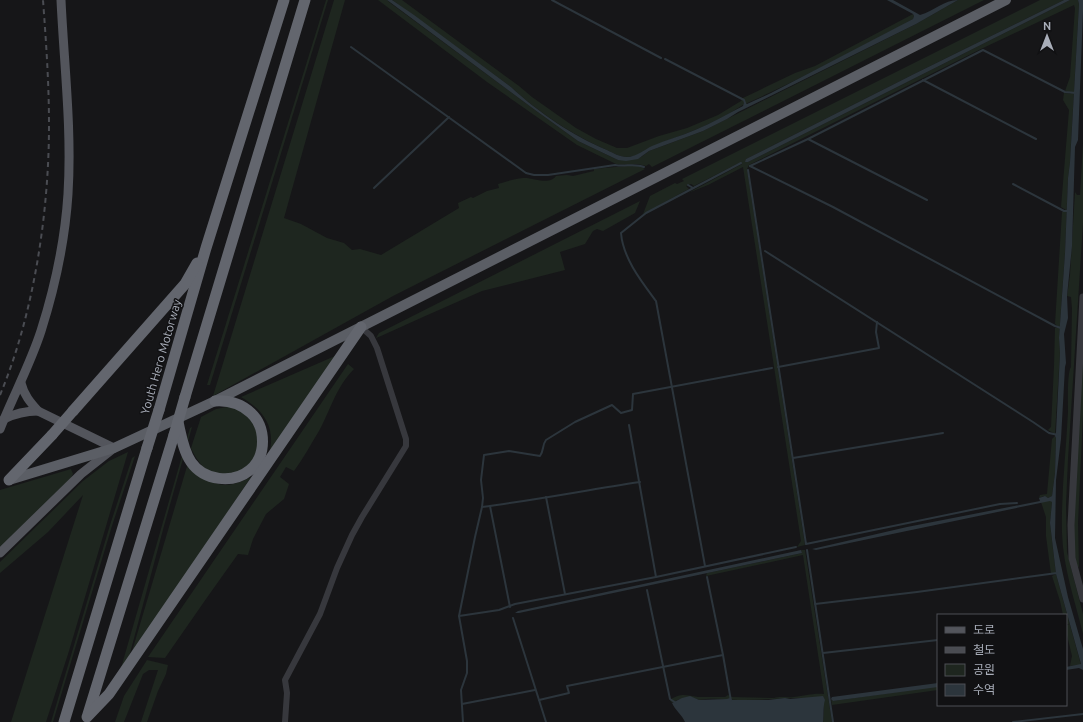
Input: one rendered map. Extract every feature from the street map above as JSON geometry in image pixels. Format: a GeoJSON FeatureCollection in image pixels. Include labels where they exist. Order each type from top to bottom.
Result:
{"type":"FeatureCollection","features":[{"type":"Feature","properties":{"kind":"highway","name":"Youth Hero Motorway"},"geometry":{"type":"LineString","coordinates":[[64,722],[159,410],[206,248],[284,0]]}},
{"type":"Feature","properties":{"kind":"highway"},"geometry":{"type":"LineString","coordinates":[[87,720],[177,429],[185,397],[305,0]]}},
{"type":"Feature","properties":{"kind":"highway"},"geometry":{"type":"LineString","coordinates":[[9,480],[114,448],[215,401],[1006,0]]}},
{"type":"Feature","properties":{"kind":"highway"},"geometry":{"type":"LineString","coordinates":[[9,480],[52,436],[185,284],[206,248]]}},
{"type":"Feature","properties":{"kind":"highway"},"geometry":{"type":"LineString","coordinates":[[87,720],[109,694],[361,327]]}},
{"type":"Feature","properties":{"kind":"highway"},"geometry":{"type":"LineString","coordinates":[[177,429],[191,462],[204,474],[220,479],[230,479],[241,476],[250,470],[257,463],[262,447],[263,438],[258,421],[246,409],[236,403],[226,400],[215,401]]}},
{"type":"Feature","properties":{"kind":"main road"},"geometry":{"type":"LineString","coordinates":[[0,429],[21,383],[41,332],[50,301],[64,232],[67,202],[68,146],[61,0]]}},
{"type":"Feature","properties":{"kind":"main road"},"geometry":{"type":"LineString","coordinates":[[0,552],[81,474],[114,448],[38,411],[29,401],[23,391],[21,383]]}},
{"type":"Feature","properties":{"kind":"main road"},"geometry":{"type":"LineString","coordinates":[[4,419],[14,413],[38,411]]}},
{"type":"Feature","properties":{"kind":"street"},"geometry":{"type":"LineString","coordinates":[[1083,297],[1071,525],[1072,558],[1083,599]]}},
{"type":"Feature","properties":{"kind":"street"},"geometry":{"type":"LineString","coordinates":[[285,722],[287,693],[285,680],[320,614],[337,568],[352,535],[406,446],[406,439],[377,348],[371,336],[361,327]]}},
{"type":"Feature","properties":{"kind":"green space"},"geometry":{"type":"Polygon","coordinates":[[[326,0],[328,0],[210,385],[207,385],[326,0]]]}},
{"type":"Feature","properties":{"kind":"green space"},"geometry":{"type":"Polygon","coordinates":[[[334,0],[345,0],[284,218],[301,224],[327,238],[344,243],[352,250],[360,249],[381,255],[459,208],[458,203],[487,191],[499,188],[498,184],[501,183],[523,178],[545,181],[553,179],[556,176],[573,176],[594,171],[594,169],[637,165],[645,169],[393,296],[213,396],[334,0]]]}},
{"type":"Feature","properties":{"kind":"green space"},"geometry":{"type":"Polygon","coordinates":[[[378,0],[387,0],[578,141],[618,160],[641,157],[649,151],[703,131],[916,24],[958,0],[984,0],[652,167],[649,164],[646,166],[639,164],[616,164],[577,145],[487,82],[378,0]]]}},
{"type":"Feature","properties":{"kind":"green space"},"geometry":{"type":"Polygon","coordinates":[[[392,0],[402,0],[576,128],[617,148],[627,148],[659,136],[687,128],[718,115],[741,101],[743,98],[795,73],[815,66],[913,14],[914,16],[913,19],[901,26],[720,118],[657,145],[640,154],[627,157],[617,155],[582,138],[557,123],[511,87],[392,0]]]}},
{"type":"Feature","properties":{"kind":"green space"},"geometry":{"type":"Polygon","coordinates":[[[1040,0],[1064,0],[746,159],[748,162],[1070,0],[1078,0],[1079,4],[1060,328],[1055,324],[1062,212],[1066,210],[1061,207],[1069,110],[1063,100],[1064,93],[1073,94],[1065,91],[1070,77],[1074,5],[983,48],[749,165],[747,169],[805,545],[797,547],[801,541],[743,167],[708,185],[688,193],[742,164],[739,163],[694,186],[691,184],[686,186],[689,189],[643,214],[650,196],[675,183],[677,184],[684,181],[682,179],[1040,0]]]}},
{"type":"Feature","properties":{"kind":"green space"},"geometry":{"type":"Polygon","coordinates":[[[1083,143],[1083,223],[1066,505],[1067,552],[1083,614],[1083,634],[1065,558],[1062,518],[1068,412],[1068,381],[1071,367],[1072,308],[1071,297],[1067,296],[1070,275],[1075,192],[1077,195],[1080,195],[1083,143]]]}},
{"type":"Feature","properties":{"kind":"green space"},"geometry":{"type":"Polygon","coordinates":[[[640,201],[635,213],[603,231],[597,229],[593,231],[585,244],[560,252],[565,270],[482,291],[376,338],[379,333],[640,201]]]}},
{"type":"Feature","properties":{"kind":"green space"},"geometry":{"type":"Polygon","coordinates":[[[1055,328],[1060,328],[1055,434],[1048,430],[1051,427],[1055,328]]]}},
{"type":"Feature","properties":{"kind":"green space"},"geometry":{"type":"Polygon","coordinates":[[[1083,328],[1083,415],[1078,523],[1079,567],[1076,566],[1073,539],[1083,328]]]}},
{"type":"Feature","properties":{"kind":"green space"},"geometry":{"type":"Polygon","coordinates":[[[335,356],[269,455],[271,437],[270,428],[267,421],[256,408],[241,397],[335,356]]]}},
{"type":"Feature","properties":{"kind":"green space"},"geometry":{"type":"Polygon","coordinates":[[[348,364],[354,369],[338,391],[319,431],[307,451],[294,471],[286,467],[280,477],[289,484],[284,499],[266,514],[253,539],[248,555],[238,554],[165,658],[148,657],[348,364]]]}},
{"type":"Feature","properties":{"kind":"green space"},"geometry":{"type":"Polygon","coordinates":[[[232,406],[239,408],[257,425],[260,450],[243,473],[226,475],[215,474],[202,466],[191,448],[201,417],[216,409],[232,406]]]}},
{"type":"Feature","properties":{"kind":"green space"},"geometry":{"type":"Polygon","coordinates":[[[192,427],[125,672],[119,675],[190,428],[192,427]]]}},
{"type":"Feature","properties":{"kind":"green space"},"geometry":{"type":"Polygon","coordinates":[[[1055,436],[1055,473],[1052,496],[1048,498],[1044,496],[1039,498],[1040,495],[1047,494],[1052,439],[1055,436]]]}},
{"type":"Feature","properties":{"kind":"green space"},"geometry":{"type":"Polygon","coordinates":[[[128,452],[69,651],[46,722],[11,722],[83,495],[48,532],[0,573],[0,562],[83,481],[109,461],[128,452]]]}},
{"type":"Feature","properties":{"kind":"green space"},"geometry":{"type":"Polygon","coordinates":[[[135,456],[112,526],[53,722],[51,722],[110,525],[132,458],[135,456]]]}},
{"type":"Feature","properties":{"kind":"green space"},"geometry":{"type":"Polygon","coordinates":[[[188,463],[203,476],[216,484],[231,484],[251,477],[130,658],[188,463]]]}},
{"type":"Feature","properties":{"kind":"green space"},"geometry":{"type":"Polygon","coordinates":[[[71,469],[73,474],[70,480],[0,549],[0,490],[71,469]]]}},
{"type":"Feature","properties":{"kind":"green space"},"geometry":{"type":"Polygon","coordinates":[[[1050,500],[1052,502],[1050,523],[1056,574],[1051,574],[1046,536],[1046,517],[1041,502],[1050,500]]]}},
{"type":"Feature","properties":{"kind":"green space"},"geometry":{"type":"Polygon","coordinates":[[[801,550],[805,550],[832,722],[823,722],[823,703],[805,698],[699,700],[689,698],[681,699],[672,703],[670,700],[681,695],[698,697],[725,697],[728,695],[732,697],[774,698],[824,694],[803,555],[706,576],[707,573],[802,553],[801,550]]]}},
{"type":"Feature","properties":{"kind":"green space"},"geometry":{"type":"Polygon","coordinates":[[[1056,574],[1067,614],[1063,614],[1052,576],[1056,574]]]}},
{"type":"Feature","properties":{"kind":"green space"},"geometry":{"type":"Polygon","coordinates":[[[1067,614],[1081,665],[1070,666],[1072,656],[1067,635],[1067,625],[1069,624],[1067,624],[1067,614]]]}},
{"type":"Feature","properties":{"kind":"green space"},"geometry":{"type":"Polygon","coordinates":[[[147,660],[168,665],[166,674],[147,722],[141,722],[158,670],[149,670],[143,674],[124,722],[115,722],[124,696],[147,660]]]}},
{"type":"Feature","properties":{"kind":"green space"},"geometry":{"type":"Polygon","coordinates":[[[937,687],[937,690],[832,705],[831,699],[833,701],[937,687]]]}},
{"type":"Feature","properties":{"kind":"water"},"geometry":{"type":"Polygon","coordinates":[[[387,0],[392,0],[414,15],[511,87],[556,123],[581,138],[617,155],[630,157],[637,155],[652,146],[707,124],[743,106],[744,103],[747,104],[771,93],[913,19],[913,14],[887,0],[893,0],[920,15],[953,0],[958,0],[916,24],[738,112],[703,131],[649,151],[638,159],[626,161],[618,160],[578,141],[387,0]]]}},
{"type":"Feature","properties":{"kind":"water"},"geometry":{"type":"Polygon","coordinates":[[[1064,0],[1070,0],[748,162],[745,162],[746,159],[1064,0]]]}},
{"type":"Feature","properties":{"kind":"water"},"geometry":{"type":"Polygon","coordinates":[[[1078,0],[1083,0],[1078,140],[1075,147],[1072,246],[1067,296],[1068,318],[1064,334],[1066,363],[1061,439],[1056,480],[1055,538],[1068,597],[1083,649],[1083,670],[1079,668],[1067,670],[1067,667],[1081,664],[1056,574],[1050,523],[1052,502],[1050,501],[816,550],[812,549],[907,527],[1040,501],[1039,498],[1045,496],[1048,498],[1052,496],[1055,473],[1055,436],[1060,353],[1059,338],[1079,4],[1078,0]]]}},
{"type":"Feature","properties":{"kind":"water"},"geometry":{"type":"Polygon","coordinates":[[[801,550],[802,553],[515,613],[518,611],[801,550]]]}},
{"type":"Feature","properties":{"kind":"water"},"geometry":{"type":"Polygon","coordinates":[[[937,683],[937,687],[833,701],[831,699],[832,697],[937,683]]]}},
{"type":"Feature","properties":{"kind":"water"},"geometry":{"type":"Polygon","coordinates":[[[690,696],[699,700],[730,698],[732,700],[768,700],[823,696],[825,700],[823,722],[685,722],[672,703],[690,696]]]}},
{"type":"Feature","properties":{"kind":"waterway"},"geometry":{"type":"LineString","coordinates":[[552,0],[661,58]]}},
{"type":"Feature","properties":{"kind":"waterway"},"geometry":{"type":"LineString","coordinates":[[351,47],[526,173],[534,175],[548,175],[615,165],[637,165],[644,167]]}},
{"type":"Feature","properties":{"kind":"waterway"},"geometry":{"type":"LineString","coordinates":[[750,166],[808,139],[983,50],[1065,92],[1076,93]]}},
{"type":"Feature","properties":{"kind":"waterway"},"geometry":{"type":"LineString","coordinates":[[665,59],[744,100],[746,106]]}},
{"type":"Feature","properties":{"kind":"waterway"},"geometry":{"type":"LineString","coordinates":[[923,80],[1036,139]]}},
{"type":"Feature","properties":{"kind":"waterway"},"geometry":{"type":"LineString","coordinates":[[374,188],[449,117]]}},
{"type":"Feature","properties":{"kind":"waterway"},"geometry":{"type":"LineString","coordinates":[[808,139],[927,200]]}},
{"type":"Feature","properties":{"kind":"waterway"},"geometry":{"type":"LineString","coordinates":[[705,566],[656,301],[629,260],[622,242],[621,233],[646,213],[741,163]]}},
{"type":"Feature","properties":{"kind":"waterway"},"geometry":{"type":"LineString","coordinates":[[750,166],[833,207],[1061,328]]}},
{"type":"Feature","properties":{"kind":"waterway"},"geometry":{"type":"LineString","coordinates":[[748,170],[806,544],[1000,504],[1017,503]]}},
{"type":"Feature","properties":{"kind":"waterway"},"geometry":{"type":"LineString","coordinates":[[1013,184],[1064,211],[1069,211]]}},
{"type":"Feature","properties":{"kind":"waterway"},"geometry":{"type":"LineString","coordinates":[[688,185],[693,188]]}},
{"type":"Feature","properties":{"kind":"waterway"},"geometry":{"type":"LineString","coordinates":[[765,251],[1049,433],[1058,435]]}},
{"type":"Feature","properties":{"kind":"waterway"},"geometry":{"type":"LineString","coordinates":[[778,367],[879,348],[876,332],[877,322]]}},
{"type":"Feature","properties":{"kind":"waterway"},"geometry":{"type":"LineString","coordinates":[[463,722],[461,690],[467,673],[467,661],[459,616],[482,507],[483,498],[481,480],[484,455],[509,451],[540,456],[546,440],[575,422],[612,405],[621,413],[632,410],[633,394],[772,368]]}},
{"type":"Feature","properties":{"kind":"waterway"},"geometry":{"type":"LineString","coordinates":[[629,425],[656,577]]}},
{"type":"Feature","properties":{"kind":"waterway"},"geometry":{"type":"LineString","coordinates":[[793,458],[943,433]]}},
{"type":"Feature","properties":{"kind":"waterway"},"geometry":{"type":"LineString","coordinates":[[482,507],[640,482]]}},
{"type":"Feature","properties":{"kind":"waterway"},"geometry":{"type":"LineString","coordinates":[[546,497],[565,594]]}},
{"type":"Feature","properties":{"kind":"waterway"},"geometry":{"type":"LineString","coordinates":[[490,506],[510,607]]}},
{"type":"Feature","properties":{"kind":"waterway"},"geometry":{"type":"LineString","coordinates":[[459,616],[499,610],[515,604],[656,577],[796,547]]}},
{"type":"Feature","properties":{"kind":"waterway"},"geometry":{"type":"LineString","coordinates":[[807,550],[833,722]]}},
{"type":"Feature","properties":{"kind":"waterway"},"geometry":{"type":"LineString","coordinates":[[815,604],[1057,573]]}},
{"type":"Feature","properties":{"kind":"waterway"},"geometry":{"type":"LineString","coordinates":[[707,577],[731,701]]}},
{"type":"Feature","properties":{"kind":"waterway"},"geometry":{"type":"LineString","coordinates":[[647,590],[670,699],[676,703]]}},
{"type":"Feature","properties":{"kind":"waterway"},"geometry":{"type":"LineString","coordinates":[[513,618],[546,722]]}},
{"type":"Feature","properties":{"kind":"waterway"},"geometry":{"type":"LineString","coordinates":[[823,653],[937,640]]}},
{"type":"Feature","properties":{"kind":"waterway"},"geometry":{"type":"LineString","coordinates":[[539,700],[569,693],[567,686],[723,655]]}},
{"type":"Feature","properties":{"kind":"waterway"},"geometry":{"type":"LineString","coordinates":[[462,704],[535,690]]}},
{"type":"Feature","properties":{"kind":"waterway"},"geometry":{"type":"LineString","coordinates":[[1013,722],[1083,714]]}},
{"type":"Feature","properties":{"kind":"railway"},"geometry":{"type":"LineString","coordinates":[[0,395],[12,364],[30,297],[37,262],[46,192],[49,125],[48,78],[43,0]]}}]}
